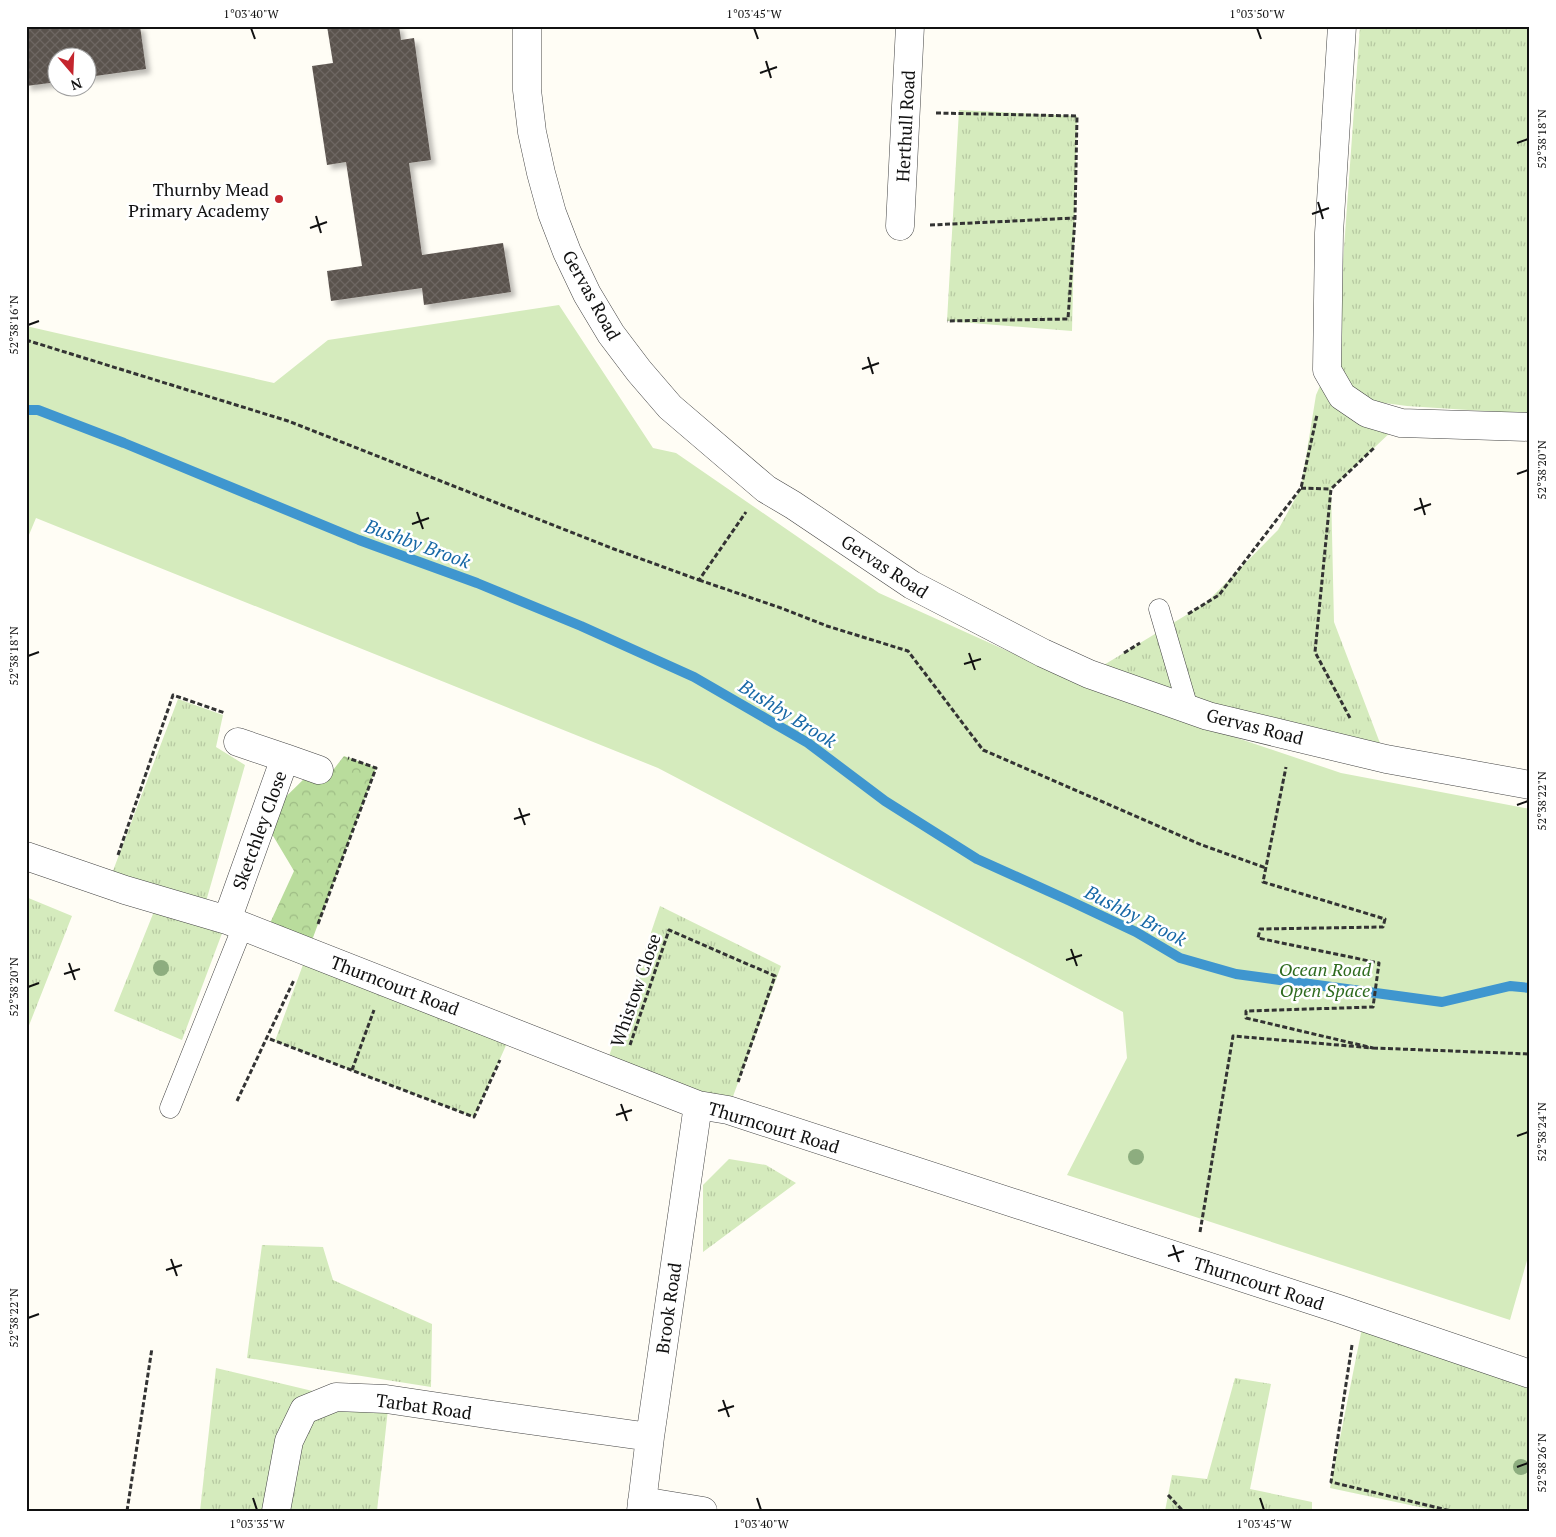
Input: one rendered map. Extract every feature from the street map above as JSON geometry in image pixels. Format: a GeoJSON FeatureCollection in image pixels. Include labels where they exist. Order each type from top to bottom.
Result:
{"type":"FeatureCollection","features":[{"type":"Feature","properties":{"kind":"street","name":"Gervas Road"},"geometry":{"type":"LineString","coordinates":[[527,26],[527,90],[532,132],[541,173],[552,214],[587,294],[611,334],[639,372],[670,407],[766,489],[912,585],[1043,653],[1089,674],[1208,716],[1370,755],[1530,785]]}},
{"type":"Feature","properties":{"kind":"street","name":"Herthull Road"},"geometry":{"type":"LineString","coordinates":[[900,226],[910,26]]}},
{"type":"Feature","properties":{"kind":"street"},"geometry":{"type":"LineString","coordinates":[[1342,26],[1329,233],[1327,370],[1342,396],[1367,413],[1401,423],[1530,427]]}},
{"type":"Feature","properties":{"kind":"street","name":"Sketchley Close"},"geometry":{"type":"LineString","coordinates":[[235,922],[285,758],[238,742]]}},
{"type":"Feature","properties":{"kind":"street"},"geometry":{"type":"LineString","coordinates":[[285,758],[319,770]]}},
{"type":"Feature","properties":{"kind":"street","name":"Thurncourt Road"},"geometry":{"type":"LineString","coordinates":[[26,856],[125,890],[235,922],[698,1105],[728,1110],[1357,1315],[1530,1374]]}},
{"type":"Feature","properties":{"kind":"street","name":"Brook Road"},"geometry":{"type":"LineString","coordinates":[[641,1506],[698,1105]]}},
{"type":"Feature","properties":{"kind":"street","name":"Tarbat Road"},"geometry":{"type":"LineString","coordinates":[[276,1511],[290,1441],[304,1410],[336,1397],[386,1399],[650,1436]]}},
{"type":"Feature","properties":{"kind":"street"},"geometry":{"type":"LineString","coordinates":[[641,1506],[703,1511]]}},
{"type":"Feature","properties":{"kind":"lane"},"geometry":{"type":"LineString","coordinates":[[1159,609],[1188,708]]}},
{"type":"Feature","properties":{"kind":"lane"},"geometry":{"type":"LineString","coordinates":[[170,1108],[235,922]]}},
{"type":"Feature","properties":{"kind":"path"},"geometry":{"type":"LineString","coordinates":[[906,112],[1077,116],[1075,218],[1068,319],[947,321]]}},
{"type":"Feature","properties":{"kind":"path"},"geometry":{"type":"LineString","coordinates":[[900,226],[1075,218]]}},
{"type":"Feature","properties":{"kind":"path"},"geometry":{"type":"LineString","coordinates":[[26,340],[288,421],[699,580],[828,626],[908,651],[983,750],[1202,845],[1266,868]]}},
{"type":"Feature","properties":{"kind":"path"},"geometry":{"type":"LineString","coordinates":[[1089,674],[1219,595],[1301,488],[1327,370]]}},
{"type":"Feature","properties":{"kind":"path"},"geometry":{"type":"LineString","coordinates":[[1370,755],[1316,652],[1331,489],[1401,423]]}},
{"type":"Feature","properties":{"kind":"path"},"geometry":{"type":"LineString","coordinates":[[1301,488],[1331,489]]}},
{"type":"Feature","properties":{"kind":"path"},"geometry":{"type":"LineString","coordinates":[[699,580],[752,505],[766,489]]}},
{"type":"Feature","properties":{"kind":"path"},"geometry":{"type":"LineString","coordinates":[[1286,764],[1264,882],[1385,919],[1383,927],[1260,929],[1258,938],[1379,963],[1373,1007],[1246,1011],[1246,1018],[1373,1048]]}},
{"type":"Feature","properties":{"kind":"path","name":"Whistow Close"},"geometry":{"type":"LineString","coordinates":[[620,1074],[669,930],[775,976],[728,1110]]}},
{"type":"Feature","properties":{"kind":"path"},"geometry":{"type":"LineString","coordinates":[[237,1102],[308,951]]}},
{"type":"Feature","properties":{"kind":"path"},"geometry":{"type":"LineString","coordinates":[[352,1070],[385,981]]}},
{"type":"Feature","properties":{"kind":"path"},"geometry":{"type":"LineString","coordinates":[[270,1039],[474,1117],[512,1032]]}},
{"type":"Feature","properties":{"kind":"path"},"geometry":{"type":"LineString","coordinates":[[1195,1262],[1233,1036],[1373,1048],[1530,1054]]}},
{"type":"Feature","properties":{"kind":"path"},"geometry":{"type":"LineString","coordinates":[[1357,1315],[1331,1482],[1451,1511]]}},
{"type":"Feature","properties":{"kind":"path"},"geometry":{"type":"LineString","coordinates":[[127,1511],[152,1348]]}},
{"type":"Feature","properties":{"kind":"path"},"geometry":{"type":"LineString","coordinates":[[1168,1495],[1183,1511]]}},
{"type":"Feature","properties":{"kind":"green space"},"geometry":{"type":"Polygon","coordinates":[[[1360,26],[1530,26],[1530,414],[1407,406],[1369,401],[1350,384],[1336,359],[1360,26]]]}},
{"type":"Feature","properties":{"kind":"green space"},"geometry":{"type":"Polygon","coordinates":[[[959,110],[1077,116],[1072,331],[947,321],[959,110]]]}},
{"type":"Feature","properties":{"kind":"green space","name":"Ocean Road Open Space"},"geometry":{"type":"Polygon","coordinates":[[[559,305],[653,448],[676,453],[879,593],[1087,687],[1341,773],[1530,809],[1530,1250],[1510,1320],[1067,1175],[1127,1058],[1123,1012],[658,768],[36,518],[26,542],[26,326],[274,383],[328,340],[559,305]]]}},
{"type":"Feature","properties":{"kind":"green space"},"geometry":{"type":"Polygon","coordinates":[[[1327,370],[1396,427],[1331,489],[1334,622],[1386,759],[1089,674],[1206,603],[1278,530],[1301,488],[1316,395],[1327,370]]]}},
{"type":"Feature","properties":{"kind":"green space"},"geometry":{"type":"Polygon","coordinates":[[[178,699],[223,715],[216,747],[245,765],[203,912],[227,920],[182,1040],[114,1011],[159,899],[108,884],[178,699]]]}},
{"type":"Feature","properties":{"kind":"green space"},"geometry":{"type":"Polygon","coordinates":[[[344,756],[376,768],[308,951],[265,934],[294,871],[263,819],[307,776],[330,774],[344,756]]]}},
{"type":"Feature","properties":{"kind":"green space"},"geometry":{"type":"Polygon","coordinates":[[[26,897],[72,916],[26,1033],[26,897]]]}},
{"type":"Feature","properties":{"kind":"green space"},"geometry":{"type":"Polygon","coordinates":[[[660,906],[781,966],[728,1110],[605,1068],[660,906]]]}},
{"type":"Feature","properties":{"kind":"green space"},"geometry":{"type":"Polygon","coordinates":[[[308,951],[512,1032],[474,1117],[275,1041],[308,951]]]}},
{"type":"Feature","properties":{"kind":"green space"},"geometry":{"type":"Polygon","coordinates":[[[729,1159],[766,1165],[796,1183],[703,1252],[703,1185],[729,1159]]]}},
{"type":"Feature","properties":{"kind":"green space"},"geometry":{"type":"Polygon","coordinates":[[[262,1245],[323,1247],[333,1280],[432,1324],[431,1387],[247,1358],[262,1245]]]}},
{"type":"Feature","properties":{"kind":"green space"},"geometry":{"type":"Polygon","coordinates":[[[1362,1328],[1530,1377],[1530,1511],[1438,1511],[1330,1488],[1362,1328]]]}},
{"type":"Feature","properties":{"kind":"green space"},"geometry":{"type":"Polygon","coordinates":[[[216,1368],[388,1409],[377,1511],[200,1511],[216,1368]]]}},
{"type":"Feature","properties":{"kind":"green space"},"geometry":{"type":"Polygon","coordinates":[[[1235,1378],[1271,1384],[1250,1489],[1312,1502],[1312,1511],[1165,1511],[1172,1475],[1207,1479],[1235,1378]]]}},
{"type":"Feature","properties":{"kind":"building"},"geometry":{"type":"Polygon","coordinates":[[[26,26],[140,26],[146,69],[98,76],[98,48],[48,48],[48,83],[26,86],[26,26]]]}},
{"type":"Feature","properties":{"kind":"building"},"geometry":{"type":"Polygon","coordinates":[[[327,26],[399,26],[401,40],[414,38],[431,160],[409,163],[422,255],[503,243],[511,292],[424,305],[422,288],[331,301],[327,271],[362,266],[346,162],[327,165],[312,66],[333,63],[327,26]]]}},
{"type":"Feature","properties":{"kind":"waterway","name":"Bushby Brook"},"geometry":{"type":"LineString","coordinates":[[26,410],[38,410],[124,443],[359,540],[477,583],[581,626],[694,677],[808,743],[885,801],[977,859],[1136,932],[1180,958],[1236,974],[1442,1002],[1510,986],[1530,988]]}},
{"type":"Feature","properties":{"kind":"place","name":"Thurnby Mead Primary Academy"},"geometry":{"type":"Point","coordinates":[279,199]}}]}
